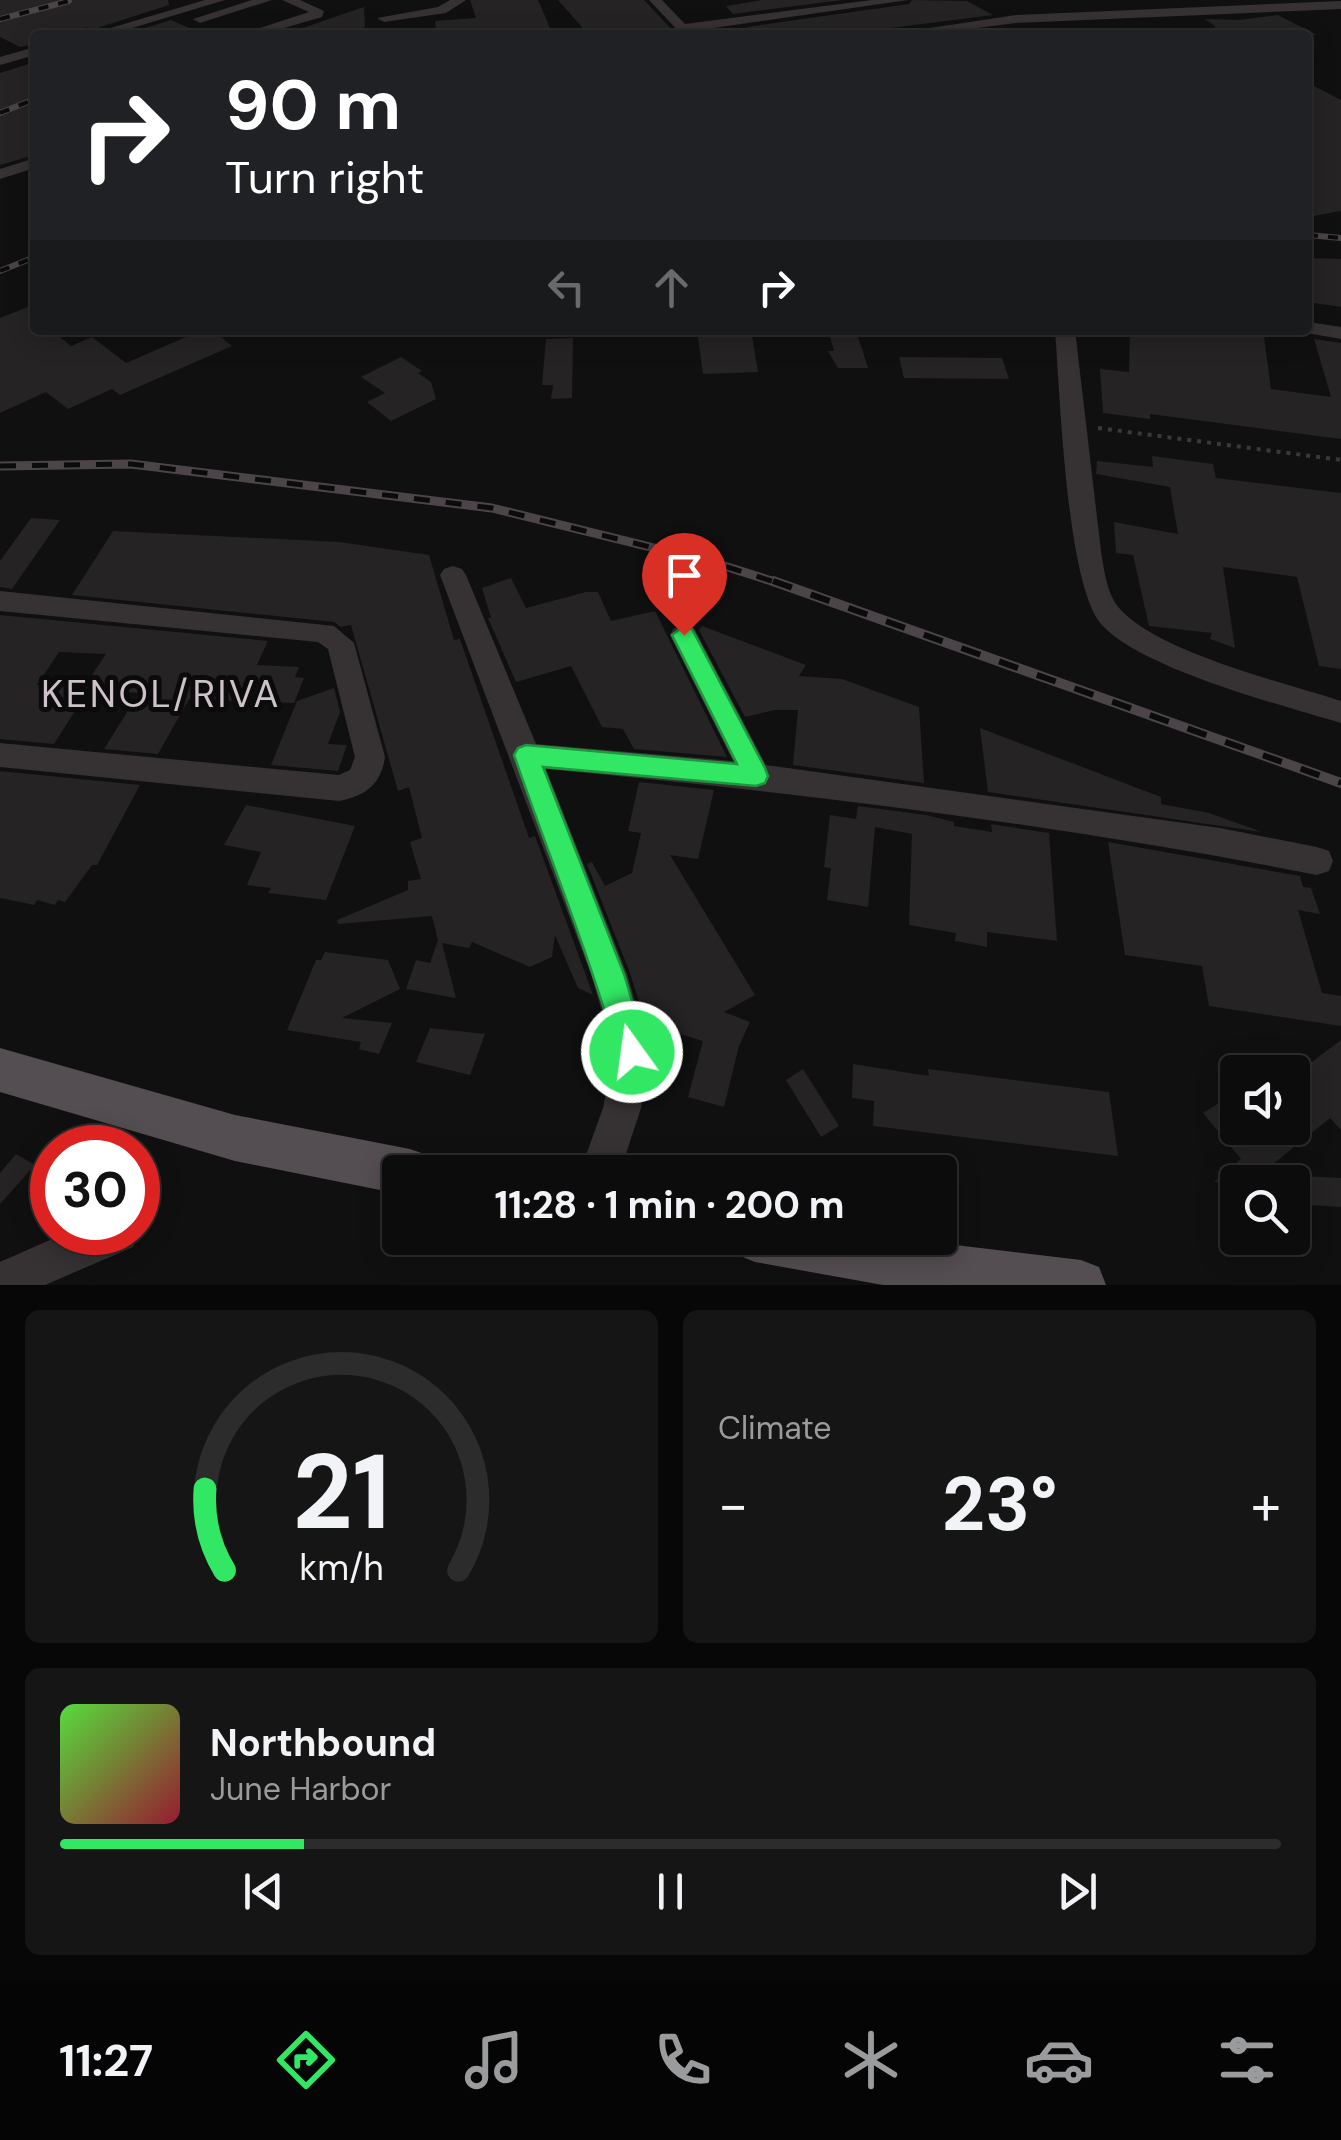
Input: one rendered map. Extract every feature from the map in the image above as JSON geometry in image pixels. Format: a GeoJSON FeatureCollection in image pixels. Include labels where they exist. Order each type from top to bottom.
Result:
{"type":"FeatureCollection","features":[{"type":"Feature","properties":{"kind":"main road"},"geometry":{"type":"LineString","coordinates":[[2,1060],[235,1138],[382,1167]]}},
{"type":"Feature","properties":{"kind":"main road"},"geometry":{"type":"LineString","coordinates":[[823,1255],[894,1273],[1081,1285]]}},
{"type":"Feature","properties":{"kind":"street"},"geometry":{"type":"LineString","coordinates":[[112,30],[218,0]]}},
{"type":"Feature","properties":{"kind":"street"},"geometry":{"type":"LineString","coordinates":[[161,30],[266,0]]}},
{"type":"Feature","properties":{"kind":"street"},"geometry":{"type":"LineString","coordinates":[[263,30],[318,14],[318,10],[288,0]]}},
{"type":"Feature","properties":{"kind":"street"},"geometry":{"type":"LineString","coordinates":[[382,0],[386,30]]}},
{"type":"Feature","properties":{"kind":"street"},"geometry":{"type":"LineString","coordinates":[[384,18],[441,10],[460,0]]}},
{"type":"Feature","properties":{"kind":"street"},"geometry":{"type":"LineString","coordinates":[[655,0],[684,30]]}},
{"type":"Feature","properties":{"kind":"street"},"geometry":{"type":"LineString","coordinates":[[700,30],[902,0]]}},
{"type":"Feature","properties":{"kind":"street"},"geometry":{"type":"LineString","coordinates":[[930,30],[1016,19],[1341,5]]}},
{"type":"Feature","properties":{"kind":"street"},"geometry":{"type":"LineString","coordinates":[[1000,10],[1016,19]]}},
{"type":"Feature","properties":{"kind":"street"},"geometry":{"type":"LineString","coordinates":[[0,62],[30,62]]}},
{"type":"Feature","properties":{"kind":"street"},"geometry":{"type":"LineString","coordinates":[[0,174],[30,165]]}},
{"type":"Feature","properties":{"kind":"street"},"geometry":{"type":"LineString","coordinates":[[1312,329],[1341,333]]}},
{"type":"Feature","properties":{"kind":"street"},"geometry":{"type":"LineString","coordinates":[[1066,335],[1088,552],[1094,582],[1112,619],[1142,641],[1341,712]]}},
{"type":"Feature","properties":{"kind":"street"},"geometry":{"type":"LineString","coordinates":[[453,574],[609,974],[632,1052],[622,1108],[606,1155]]}},
{"type":"Feature","properties":{"kind":"street"},"geometry":{"type":"LineString","coordinates":[[0,601],[324,632],[340,643],[370,757],[367,773],[359,783],[339,788],[0,755]]}},
{"type":"Feature","properties":{"kind":"street"},"geometry":{"type":"LineString","coordinates":[[684,635],[756,776]]}},
{"type":"Feature","properties":{"kind":"street"},"geometry":{"type":"LineString","coordinates":[[526,755],[756,776],[882,797],[1220,842],[1317,861]]}},
{"type":"Feature","properties":{"kind":"street"},"geometry":{"type":"LineString","coordinates":[[0,1283],[65,1255]]}},
{"type":"Feature","properties":{"kind":"path"},"geometry":{"type":"LineString","coordinates":[[1077,426],[1341,460]]}},
{"type":"Feature","properties":{"kind":"building"},"geometry":{"type":"Polygon","coordinates":[[[0,0],[168,0],[169,5],[91,30],[30,30],[30,45],[20,47],[0,37],[0,0]]]}},
{"type":"Feature","properties":{"kind":"building"},"geometry":{"type":"Polygon","coordinates":[[[470,0],[538,0],[551,30],[436,30],[435,21],[476,18],[470,0]]]}},
{"type":"Feature","properties":{"kind":"building"},"geometry":{"type":"Polygon","coordinates":[[[558,0],[644,0],[672,30],[585,30],[558,0]]]}},
{"type":"Feature","properties":{"kind":"building"},"geometry":{"type":"Polygon","coordinates":[[[762,0],[843,0],[733,14],[726,6],[762,0]]]}},
{"type":"Feature","properties":{"kind":"building"},"geometry":{"type":"Polygon","coordinates":[[[912,0],[967,1],[993,15],[874,30],[747,27],[909,4],[912,0]]]}},
{"type":"Feature","properties":{"kind":"building"},"geometry":{"type":"Polygon","coordinates":[[[364,7],[365,27],[297,30],[364,7]]]}},
{"type":"Feature","properties":{"kind":"building"},"geometry":{"type":"Polygon","coordinates":[[[1278,15],[1307,30],[1215,30],[1205,19],[1278,15]]]}},
{"type":"Feature","properties":{"kind":"building"},"geometry":{"type":"Polygon","coordinates":[[[171,20],[194,30],[138,30],[171,20]]]}},
{"type":"Feature","properties":{"kind":"building"},"geometry":{"type":"Polygon","coordinates":[[[30,64],[30,156],[0,165],[0,73],[30,64]]]}},
{"type":"Feature","properties":{"kind":"building"},"geometry":{"type":"Polygon","coordinates":[[[1312,85],[1341,100],[1341,211],[1312,216],[1312,85]]]}},
{"type":"Feature","properties":{"kind":"building"},"geometry":{"type":"Polygon","coordinates":[[[1312,258],[1341,259],[1341,307],[1312,303],[1312,258]]]}},
{"type":"Feature","properties":{"kind":"building"},"geometry":{"type":"Polygon","coordinates":[[[30,306],[30,335],[57,335],[71,346],[92,337],[126,363],[190,335],[218,335],[232,346],[120,395],[112,389],[68,409],[46,392],[0,413],[0,318],[30,306]]]}},
{"type":"Feature","properties":{"kind":"building"},"geometry":{"type":"Polygon","coordinates":[[[698,335],[752,335],[758,372],[703,374],[698,335]]]}},
{"type":"Feature","properties":{"kind":"building"},"geometry":{"type":"Polygon","coordinates":[[[829,335],[858,335],[868,368],[838,368],[828,351],[834,351],[829,335]]]}},
{"type":"Feature","properties":{"kind":"building"},"geometry":{"type":"Polygon","coordinates":[[[1130,335],[1264,335],[1271,389],[1331,397],[1314,339],[1341,343],[1341,439],[1150,414],[1150,419],[1103,413],[1100,369],[1129,372],[1130,335]]]}},
{"type":"Feature","properties":{"kind":"building"},"geometry":{"type":"Polygon","coordinates":[[[573,338],[572,398],[551,399],[553,385],[542,385],[546,339],[573,338]]]}},
{"type":"Feature","properties":{"kind":"building"},"geometry":{"type":"Polygon","coordinates":[[[401,357],[422,371],[418,373],[431,382],[436,399],[391,421],[367,402],[385,393],[361,377],[401,357]]]}},
{"type":"Feature","properties":{"kind":"building"},"geometry":{"type":"Polygon","coordinates":[[[899,357],[1002,358],[1009,379],[904,378],[899,357]]]}},
{"type":"Feature","properties":{"kind":"building"},"geometry":{"type":"Polygon","coordinates":[[[1152,456],[1213,464],[1216,478],[1341,493],[1341,669],[1319,666],[1297,577],[1223,567],[1235,648],[1210,639],[1212,633],[1149,626],[1133,555],[1116,553],[1114,522],[1178,534],[1170,487],[1096,474],[1097,461],[1153,467],[1152,456]]]}},
{"type":"Feature","properties":{"kind":"building"},"geometry":{"type":"Polygon","coordinates":[[[31,518],[60,520],[12,589],[0,587],[0,561],[31,518]]]}},
{"type":"Feature","properties":{"kind":"building"},"geometry":{"type":"Polygon","coordinates":[[[113,531],[339,542],[429,555],[454,640],[460,639],[529,838],[535,836],[593,995],[578,988],[555,935],[552,957],[530,967],[472,942],[469,948],[442,943],[456,998],[406,989],[416,960],[430,963],[438,940],[432,916],[338,924],[337,920],[408,890],[408,881],[421,879],[410,842],[422,838],[409,787],[398,791],[351,625],[341,627],[334,622],[72,595],[113,531]]]}},
{"type":"Feature","properties":{"kind":"building"},"geometry":{"type":"Polygon","coordinates":[[[511,578],[526,608],[598,592],[611,621],[655,611],[727,757],[634,749],[623,729],[602,727],[571,666],[516,682],[488,618],[482,588],[511,578]]]}},
{"type":"Feature","properties":{"kind":"building"},"geometry":{"type":"Polygon","coordinates":[[[0,615],[268,641],[257,665],[299,667],[295,677],[304,678],[294,703],[189,699],[158,754],[104,749],[139,693],[83,688],[106,654],[59,652],[37,685],[89,689],[54,744],[0,739],[0,615]]]}},
{"type":"Feature","properties":{"kind":"building"},"geometry":{"type":"Polygon","coordinates":[[[702,626],[806,665],[799,676],[842,679],[919,707],[924,783],[793,765],[798,710],[774,710],[745,717],[699,630],[702,626]]]}},
{"type":"Feature","properties":{"kind":"building"},"geometry":{"type":"Polygon","coordinates":[[[334,688],[340,712],[328,744],[347,745],[338,771],[271,765],[297,701],[334,688]]]}},
{"type":"Feature","properties":{"kind":"building"},"geometry":{"type":"Polygon","coordinates":[[[980,728],[1161,797],[1161,804],[1209,813],[1262,832],[988,792],[980,728]]]}},
{"type":"Feature","properties":{"kind":"building"},"geometry":{"type":"Polygon","coordinates":[[[0,771],[140,785],[97,865],[92,865],[65,902],[58,900],[55,905],[37,900],[34,905],[0,898],[0,771]]]}},
{"type":"Feature","properties":{"kind":"building"},"geometry":{"type":"Polygon","coordinates":[[[639,782],[714,790],[698,859],[670,855],[755,995],[724,1012],[750,1022],[739,1046],[724,1107],[688,1097],[703,1041],[670,1031],[650,1038],[630,973],[587,864],[592,862],[605,886],[632,873],[641,833],[628,831],[639,782]]]}},
{"type":"Feature","properties":{"kind":"building"},"geometry":{"type":"Polygon","coordinates":[[[246,805],[355,826],[326,900],[268,893],[271,888],[247,885],[261,852],[224,845],[246,805]]]}},
{"type":"Feature","properties":{"kind":"building"},"geometry":{"type":"Polygon","coordinates":[[[858,806],[926,815],[954,822],[954,826],[992,832],[991,824],[1049,833],[1057,941],[987,932],[987,947],[955,941],[956,933],[909,925],[912,834],[875,827],[868,907],[827,900],[831,868],[824,867],[830,815],[856,819],[858,806]]]}},
{"type":"Feature","properties":{"kind":"building"},"geometry":{"type":"Polygon","coordinates":[[[1108,842],[1300,876],[1303,887],[1311,888],[1320,914],[1298,910],[1322,993],[1341,996],[1341,1026],[1209,1006],[1202,966],[1125,955],[1108,842]]]}},
{"type":"Feature","properties":{"kind":"building"},"geometry":{"type":"Polygon","coordinates":[[[325,952],[388,960],[400,989],[342,1018],[392,1023],[379,1054],[359,1049],[361,1042],[287,1030],[316,960],[321,960],[325,952]]]}},
{"type":"Feature","properties":{"kind":"building"},"geometry":{"type":"Polygon","coordinates":[[[430,1028],[485,1034],[470,1075],[416,1062],[430,1028]]]}},
{"type":"Feature","properties":{"kind":"building"},"geometry":{"type":"Polygon","coordinates":[[[1341,1040],[1341,1130],[1330,1118],[1310,1134],[1310,1063],[1341,1040]]]}},
{"type":"Feature","properties":{"kind":"building"},"geometry":{"type":"Polygon","coordinates":[[[853,1064],[929,1076],[928,1069],[1109,1092],[1118,1156],[873,1126],[874,1101],[852,1098],[853,1064]]]}},
{"type":"Feature","properties":{"kind":"building"},"geometry":{"type":"Polygon","coordinates":[[[803,1069],[839,1126],[821,1137],[786,1080],[803,1069]]]}},
{"type":"Feature","properties":{"kind":"building"},"geometry":{"type":"Polygon","coordinates":[[[1220,1102],[1220,1134],[1203,1113],[1220,1102]]]}},
{"type":"Feature","properties":{"kind":"building"},"geometry":{"type":"Polygon","coordinates":[[[1229,1145],[1297,1145],[1272,1165],[1234,1165],[1241,1159],[1229,1145]]]}},
{"type":"Feature","properties":{"kind":"building"},"geometry":{"type":"Polygon","coordinates":[[[16,1154],[30,1162],[30,1171],[0,1204],[0,1173],[16,1154]]]}},
{"type":"Feature","properties":{"kind":"building"},"geometry":{"type":"Polygon","coordinates":[[[1310,1176],[1341,1178],[1341,1207],[1310,1205],[1310,1176]]]}},
{"type":"Feature","properties":{"kind":"railway"},"geometry":{"type":"LineString","coordinates":[[0,19],[69,1]]}},
{"type":"Feature","properties":{"kind":"railway"},"geometry":{"type":"LineString","coordinates":[[0,113],[30,101]]}},
{"type":"Feature","properties":{"kind":"railway"},"geometry":{"type":"LineString","coordinates":[[1312,235],[1341,238]]}},
{"type":"Feature","properties":{"kind":"railway"},"geometry":{"type":"LineString","coordinates":[[0,271],[30,259]]}},
{"type":"Feature","properties":{"kind":"railway"},"geometry":{"type":"LineString","coordinates":[[0,466],[131,464],[492,508],[715,563],[781,584]]}},
{"type":"Feature","properties":{"kind":"railway"},"geometry":{"type":"LineString","coordinates":[[773,581],[1341,783]]}},
{"type":"Feature","properties":{"kind":"district","name":"KENOL/RIVA"},"geometry":{"type":"Point","coordinates":[161,694]}},
{"type":"Feature","properties":{"kind":"route"},"geometry":{"type":"LineString","coordinates":[[632,1052],[609,974],[526,755],[756,776],[684,635]]}}]}
